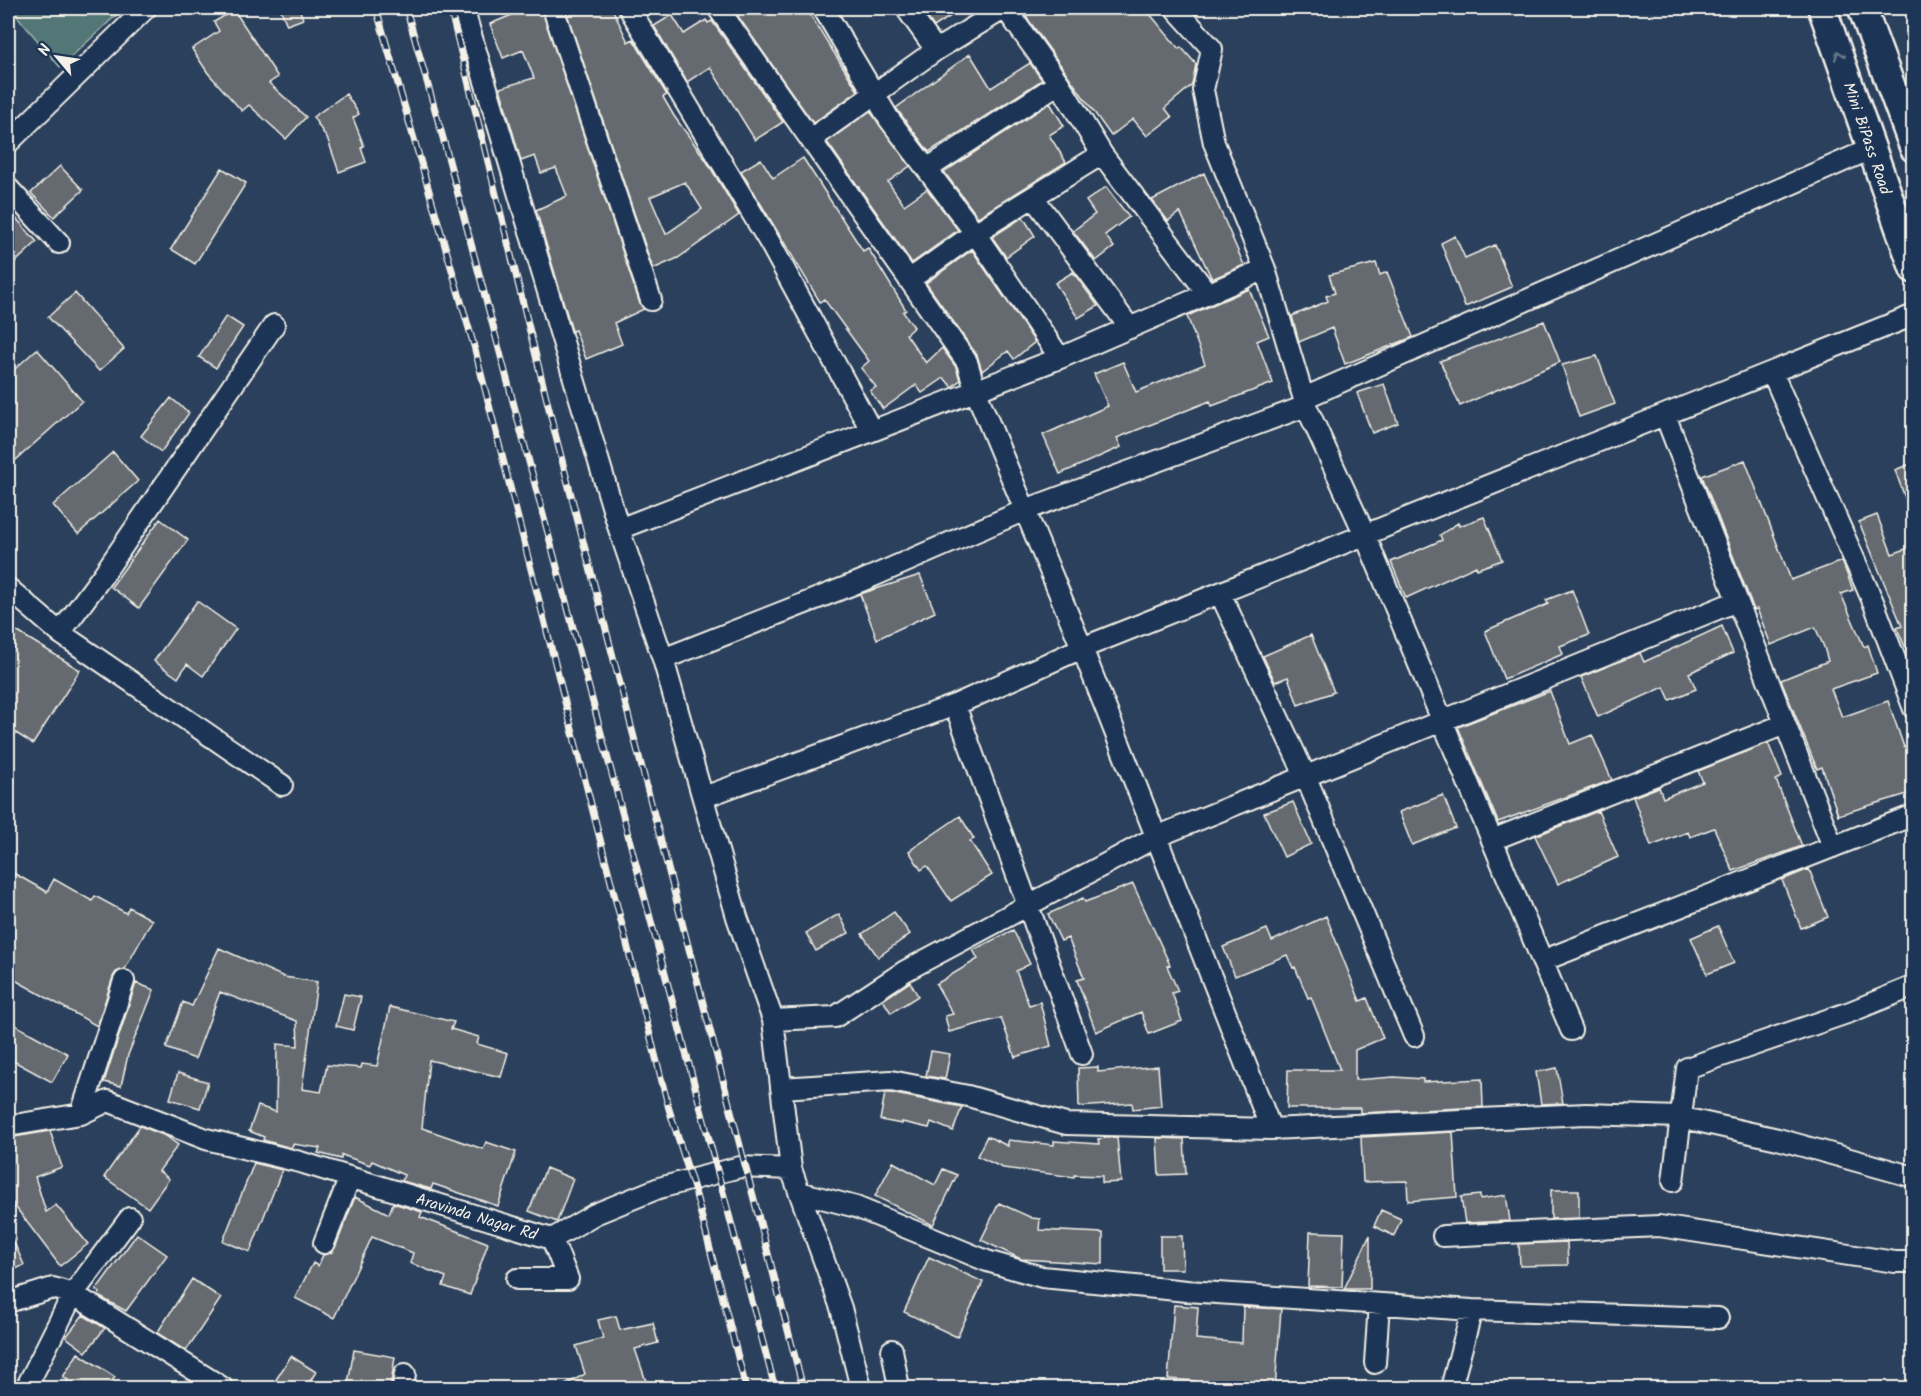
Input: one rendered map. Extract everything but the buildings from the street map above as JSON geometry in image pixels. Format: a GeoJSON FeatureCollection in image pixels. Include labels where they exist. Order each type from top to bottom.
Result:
{"type":"FeatureCollection","features":[{"type":"Feature","properties":{"kind":"main road","name":"Mini BiPass Road"},"geometry":{"type":"LineString","coordinates":[[1822,8],[1914,269]]}},
{"type":"Feature","properties":{"kind":"main road"},"geometry":{"type":"LineString","coordinates":[[1862,8],[1914,148]]}},
{"type":"Feature","properties":{"kind":"street"},"geometry":{"type":"LineString","coordinates":[[463,8],[619,529],[663,659],[737,917],[773,1020],[791,1168],[841,1308],[861,1389]]}},
{"type":"Feature","properties":{"kind":"street"},"geometry":{"type":"LineString","coordinates":[[553,8],[651,300]]}},
{"type":"Feature","properties":{"kind":"street"},"geometry":{"type":"LineString","coordinates":[[629,8],[770,243],[871,430]]}},
{"type":"Feature","properties":{"kind":"street"},"geometry":{"type":"LineString","coordinates":[[718,8],[967,362],[975,392],[1082,648],[1270,1129]]}},
{"type":"Feature","properties":{"kind":"street"},"geometry":{"type":"LineString","coordinates":[[823,8],[889,119],[975,233],[1060,358]]}},
{"type":"Feature","properties":{"kind":"street"},"geometry":{"type":"LineString","coordinates":[[906,8],[936,50]]}},
{"type":"Feature","properties":{"kind":"street"},"geometry":{"type":"LineString","coordinates":[[812,139],[936,50],[1005,8],[1059,83],[1102,154],[1208,294]]}},
{"type":"Feature","properties":{"kind":"street"},"geometry":{"type":"LineString","coordinates":[[1174,8],[1212,49],[1203,90],[1214,143],[1265,269],[1305,402],[1365,535],[1571,1030]]}},
{"type":"Feature","properties":{"kind":"street"},"geometry":{"type":"LineString","coordinates":[[8,143],[143,9]]}},
{"type":"Feature","properties":{"kind":"street"},"geometry":{"type":"LineString","coordinates":[[927,169],[1059,83]]}},
{"type":"Feature","properties":{"kind":"street"},"geometry":{"type":"LineString","coordinates":[[663,659],[864,580],[1025,510],[1305,402],[1873,148]]}},
{"type":"Feature","properties":{"kind":"street"},"geometry":{"type":"LineString","coordinates":[[909,280],[975,233],[1102,154]]}},
{"type":"Feature","properties":{"kind":"street"},"geometry":{"type":"LineString","coordinates":[[8,188],[59,243]]}},
{"type":"Feature","properties":{"kind":"street"},"geometry":{"type":"LineString","coordinates":[[1033,197],[1130,328]]}},
{"type":"Feature","properties":{"kind":"street"},"geometry":{"type":"LineString","coordinates":[[619,529],[1060,358],[1265,269]]}},
{"type":"Feature","properties":{"kind":"street"},"geometry":{"type":"LineString","coordinates":[[704,797],[955,705],[1082,648],[1914,315]]}},
{"type":"Feature","properties":{"kind":"street"},"geometry":{"type":"LineString","coordinates":[[60,633],[104,575],[274,325]]}},
{"type":"Feature","properties":{"kind":"street"},"geometry":{"type":"LineString","coordinates":[[1772,372],[1874,604],[1914,709]]}},
{"type":"Feature","properties":{"kind":"street"},"geometry":{"type":"LineString","coordinates":[[1665,415],[1833,847]]}},
{"type":"Feature","properties":{"kind":"street"},"geometry":{"type":"LineString","coordinates":[[8,588],[60,633],[282,785]]}},
{"type":"Feature","properties":{"kind":"street"},"geometry":{"type":"LineString","coordinates":[[1220,593],[1305,776],[1414,1036]]}},
{"type":"Feature","properties":{"kind":"street"},"geometry":{"type":"LineString","coordinates":[[773,1020],[835,1017],[905,971],[1156,837],[1737,601]]}},
{"type":"Feature","properties":{"kind":"street"},"geometry":{"type":"LineString","coordinates":[[955,705],[1082,1054]]}},
{"type":"Feature","properties":{"kind":"street"},"geometry":{"type":"LineString","coordinates":[[1492,840],[1785,724]]}},
{"type":"Feature","properties":{"kind":"street"},"geometry":{"type":"LineString","coordinates":[[1542,961],[1914,815]]}},
{"type":"Feature","properties":{"kind":"street"},"geometry":{"type":"LineString","coordinates":[[81,1114],[123,981]]}},
{"type":"Feature","properties":{"kind":"street"},"geometry":{"type":"LineString","coordinates":[[1673,1181],[1679,1117],[1687,1068],[1850,1012],[1914,986]]}},
{"type":"Feature","properties":{"kind":"street"},"geometry":{"type":"LineString","coordinates":[[781,1088],[891,1081],[968,1096],[1066,1124],[1270,1129],[1586,1114],[1679,1117],[1778,1139],[1914,1177]]}},
{"type":"Feature","properties":{"kind":"street","name":"Aravinda Nagar Rd"},"geometry":{"type":"LineString","coordinates":[[8,1126],[81,1114],[108,1101],[206,1139],[350,1177],[552,1239],[595,1214],[659,1188],[740,1167],[791,1168]]}},
{"type":"Feature","properties":{"kind":"street"},"geometry":{"type":"LineString","coordinates":[[324,1242],[350,1177]]}},
{"type":"Feature","properties":{"kind":"street"},"geometry":{"type":"LineString","coordinates":[[800,1192],[856,1207],[987,1261],[1042,1277],[1187,1291],[1472,1310],[1718,1318]]}},
{"type":"Feature","properties":{"kind":"street"},"geometry":{"type":"LineString","coordinates":[[26,1389],[73,1294],[130,1218]]}},
{"type":"Feature","properties":{"kind":"street"},"geometry":{"type":"LineString","coordinates":[[1443,1236],[1659,1226],[1895,1262],[1914,1262]]}},
{"type":"Feature","properties":{"kind":"street"},"geometry":{"type":"LineString","coordinates":[[518,1279],[568,1279],[552,1239]]}},
{"type":"Feature","properties":{"kind":"street"},"geometry":{"type":"LineString","coordinates":[[8,1302],[53,1288],[73,1294],[222,1389]]}},
{"type":"Feature","properties":{"kind":"street"},"geometry":{"type":"LineString","coordinates":[[1375,1363],[1379,1304]]}},
{"type":"Feature","properties":{"kind":"street"},"geometry":{"type":"LineString","coordinates":[[1450,1389],[1472,1310]]}},
{"type":"Feature","properties":{"kind":"street"},"geometry":{"type":"LineString","coordinates":[[892,1350],[899,1389]]}},
{"type":"Feature","properties":{"kind":"green space"},"geometry":{"type":"Polygon","coordinates":[[[10,8],[124,8],[60,67],[10,8]]]}},
{"type":"Feature","properties":{"kind":"railway"},"geometry":{"type":"LineString","coordinates":[[376,8],[474,346],[669,1109],[696,1195],[746,1388]]}},
{"type":"Feature","properties":{"kind":"railway"},"geometry":{"type":"LineString","coordinates":[[406,8],[443,138],[775,1388]]}},
{"type":"Feature","properties":{"kind":"railway"},"geometry":{"type":"LineString","coordinates":[[450,8],[556,437],[803,1388]]}}]}
